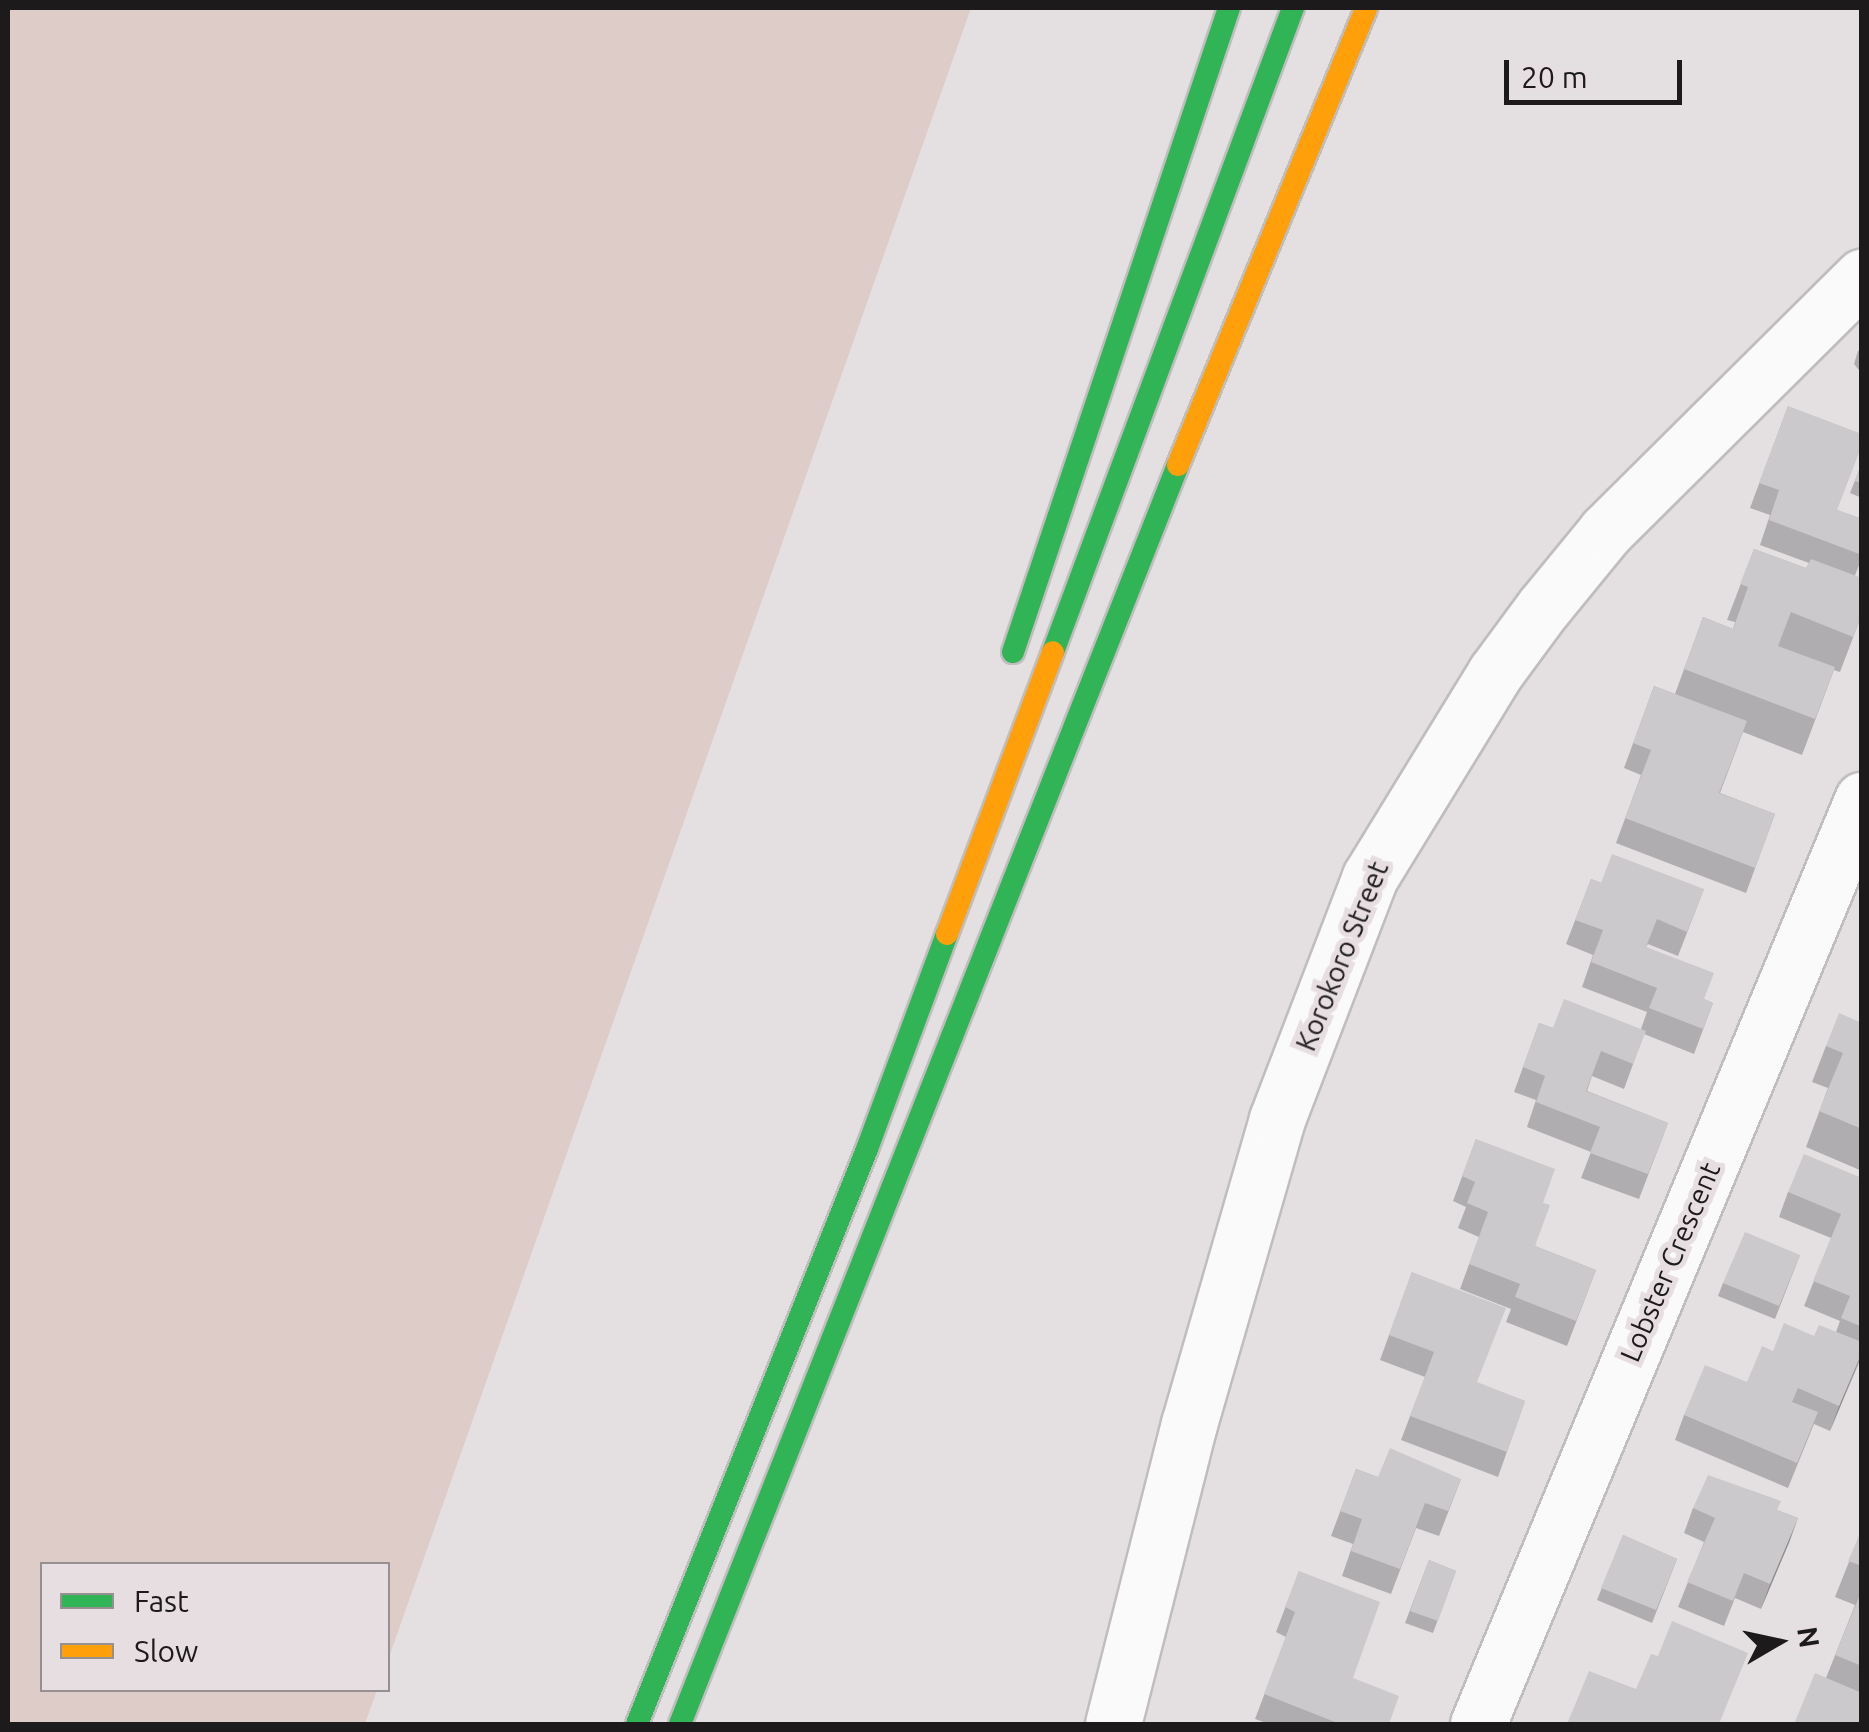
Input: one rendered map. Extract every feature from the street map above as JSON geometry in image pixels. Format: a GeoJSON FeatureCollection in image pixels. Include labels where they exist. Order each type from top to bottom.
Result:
{"type":"FeatureCollection","features":[{"type":"Feature","properties":{"kind":"highway"},"geometry":{"type":"LineString","coordinates":[[1007,670],[1229,8]]}},
{"type":"Feature","properties":{"kind":"highway"},"geometry":{"type":"LineString","coordinates":[[637,1724],[867,1149],[1292,8]]}},
{"type":"Feature","properties":{"kind":"highway"},"geometry":{"type":"LineString","coordinates":[[680,1724],[1179,464],[1366,8]]}},
{"type":"Feature","properties":{"kind":"highway"},"geometry":{"type":"LineString","coordinates":[[867,1149],[929,912]]}},
{"type":"Feature","properties":{"kind":"street","name":"Korokoro Street"},"geometry":{"type":"LineString","coordinates":[[1113,1724],[1189,1424],[1277,1119],[1370,876],[1496,673],[1555,592],[1606,531],[1862,277]]}},
{"type":"Feature","properties":{"kind":"street","name":"Lobster Crescent"},"geometry":{"type":"LineString","coordinates":[[1478,1724],[1862,800]]}},
{"type":"Feature","properties":{"kind":"shaded area"},"geometry":{"type":"Polygon","coordinates":[[[8,8],[971,8],[390,1654],[390,1562],[40,1562],[40,1692],[376,1692],[365,1724],[8,1724],[8,8]]]}},
{"type":"Feature","properties":{"kind":"building"},"geometry":{"type":"Polygon","coordinates":[[[1788,406],[1862,434],[1862,445],[1837,510],[1862,519],[1862,555],[1769,520],[1779,490],[1759,483],[1788,406]]]}},
{"type":"Feature","properties":{"kind":"building"},"geometry":{"type":"Polygon","coordinates":[[[1862,463],[1862,483],[1855,481],[1862,463]]]}},
{"type":"Feature","properties":{"kind":"building"},"geometry":{"type":"Polygon","coordinates":[[[1754,549],[1806,568],[1811,559],[1862,578],[1862,614],[1853,637],[1791,612],[1778,646],[1835,667],[1815,719],[1684,669],[1703,617],[1733,629],[1748,587],[1740,584],[1754,549]]]}},
{"type":"Feature","properties":{"kind":"building"},"geometry":{"type":"Polygon","coordinates":[[[1654,686],[1747,721],[1719,793],[1775,814],[1755,868],[1625,818],[1651,750],[1633,743],[1654,686]]]}},
{"type":"Feature","properties":{"kind":"building"},"geometry":{"type":"Polygon","coordinates":[[[1612,854],[1704,889],[1687,932],[1657,919],[1646,947],[1714,973],[1704,999],[1713,1003],[1703,1029],[1649,1008],[1657,988],[1591,962],[1603,930],[1575,920],[1591,879],[1601,883],[1612,854]]]}},
{"type":"Feature","properties":{"kind":"building"},"geometry":{"type":"Polygon","coordinates":[[[1564,999],[1646,1031],[1633,1064],[1601,1051],[1586,1091],[1668,1123],[1648,1174],[1590,1153],[1600,1127],[1536,1102],[1545,1076],[1523,1067],[1539,1023],[1553,1028],[1564,999]]]}},
{"type":"Feature","properties":{"kind":"building"},"geometry":{"type":"Polygon","coordinates":[[[1839,1013],[1862,1023],[1862,1129],[1819,1111],[1843,1053],[1826,1046],[1839,1013]]]}},
{"type":"Feature","properties":{"kind":"building"},"geometry":{"type":"Polygon","coordinates":[[[1476,1139],[1555,1169],[1543,1203],[1550,1205],[1535,1246],[1596,1270],[1576,1321],[1515,1297],[1520,1284],[1469,1264],[1488,1212],[1467,1203],[1475,1182],[1462,1176],[1476,1139]]]}},
{"type":"Feature","properties":{"kind":"building"},"geometry":{"type":"Polygon","coordinates":[[[1804,1154],[1862,1178],[1862,1327],[1841,1318],[1850,1296],[1813,1281],[1841,1214],[1788,1192],[1804,1154]]]}},
{"type":"Feature","properties":{"kind":"building"},"geometry":{"type":"Polygon","coordinates":[[[1745,1232],[1800,1255],[1779,1306],[1723,1283],[1745,1232]]]}},
{"type":"Feature","properties":{"kind":"building"},"geometry":{"type":"Polygon","coordinates":[[[1412,1272],[1506,1308],[1477,1382],[1525,1401],[1507,1452],[1410,1416],[1434,1352],[1389,1335],[1412,1272]]]}},
{"type":"Feature","properties":{"kind":"building"},"geometry":{"type":"Polygon","coordinates":[[[1784,1323],[1814,1336],[1819,1325],[1862,1342],[1862,1352],[1839,1406],[1798,1388],[1792,1402],[1818,1412],[1797,1463],[1684,1415],[1705,1365],[1747,1382],[1762,1346],[1773,1351],[1784,1323]]]}},
{"type":"Feature","properties":{"kind":"building"},"geometry":{"type":"Polygon","coordinates":[[[1390,1448],[1461,1479],[1448,1511],[1425,1503],[1400,1569],[1351,1551],[1362,1519],[1340,1511],[1356,1469],[1378,1477],[1390,1448]]]}},
{"type":"Feature","properties":{"kind":"building"},"geometry":{"type":"Polygon","coordinates":[[[1708,1475],[1781,1501],[1777,1510],[1798,1518],[1770,1584],[1744,1573],[1733,1601],[1687,1582],[1715,1518],[1693,1508],[1708,1475]]]}},
{"type":"Feature","properties":{"kind":"building"},"geometry":{"type":"Polygon","coordinates":[[[1862,1529],[1862,1566],[1848,1561],[1862,1529]]]}},
{"type":"Feature","properties":{"kind":"building"},"geometry":{"type":"Polygon","coordinates":[[[1623,1535],[1677,1559],[1656,1610],[1601,1588],[1623,1535]]]}},
{"type":"Feature","properties":{"kind":"building"},"geometry":{"type":"Polygon","coordinates":[[[1429,1560],[1456,1571],[1438,1621],[1410,1611],[1429,1560]]]}},
{"type":"Feature","properties":{"kind":"building"},"geometry":{"type":"Polygon","coordinates":[[[1299,1571],[1380,1602],[1353,1678],[1399,1696],[1389,1724],[1334,1724],[1264,1694],[1295,1612],[1285,1607],[1299,1571]]]}},
{"type":"Feature","properties":{"kind":"building"},"geometry":{"type":"Polygon","coordinates":[[[1862,1590],[1862,1666],[1835,1655],[1862,1590]]]}},
{"type":"Feature","properties":{"kind":"building"},"geometry":{"type":"Polygon","coordinates":[[[1672,1621],[1748,1653],[1719,1724],[1567,1724],[1589,1671],[1636,1689],[1651,1654],[1658,1656],[1672,1621]]]}},
{"type":"Feature","properties":{"kind":"building"},"geometry":{"type":"Polygon","coordinates":[[[1815,1673],[1862,1693],[1862,1724],[1794,1724],[1815,1673]]]}},
{"type":"Feature","properties":{"kind":"traffic: fast"},"geometry":{"type":"LineString","coordinates":[[1013,652],[1229,8]]}},
{"type":"Feature","properties":{"kind":"traffic: fast"},"geometry":{"type":"LineString","coordinates":[[1053,652],[1293,8]]}},
{"type":"Feature","properties":{"kind":"traffic: fast"},"geometry":{"type":"LineString","coordinates":[[680,1724],[1178,465]]}},
{"type":"Feature","properties":{"kind":"traffic: fast"},"geometry":{"type":"LineString","coordinates":[[637,1724],[867,1149],[947,934]]}},
{"type":"Feature","properties":{"kind":"traffic: slow"},"geometry":{"type":"LineString","coordinates":[[1178,465],[1366,8]]}},
{"type":"Feature","properties":{"kind":"traffic: slow"},"geometry":{"type":"LineString","coordinates":[[947,934],[1053,652]]}}]}
